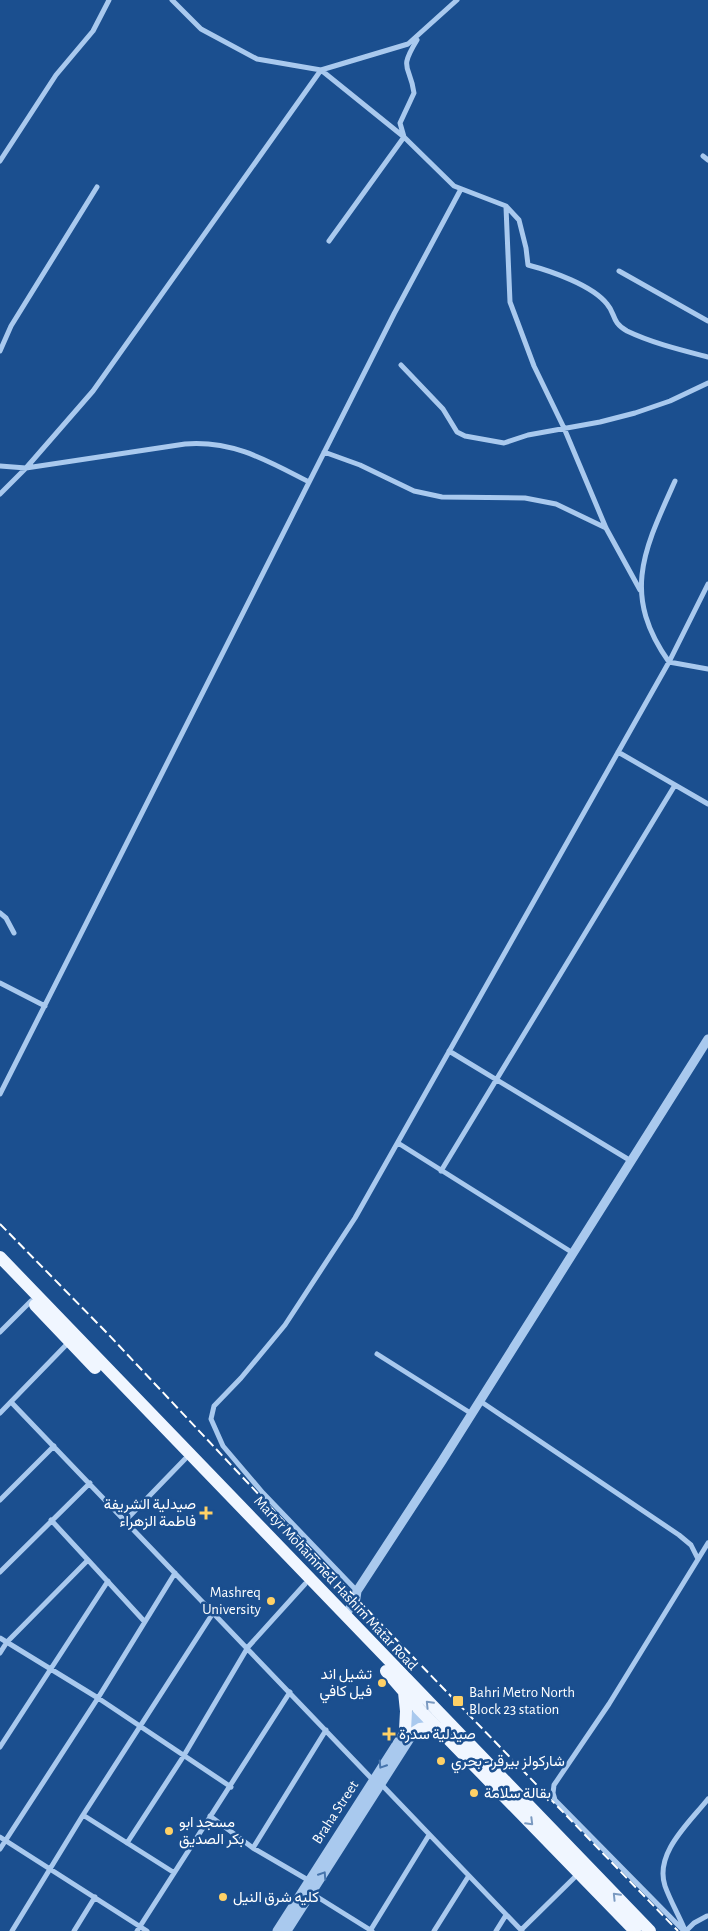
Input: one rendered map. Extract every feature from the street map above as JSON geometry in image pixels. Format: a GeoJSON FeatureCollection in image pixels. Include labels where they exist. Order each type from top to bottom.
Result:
{"type":"FeatureCollection","features":[{"type":"Feature","properties":{"kind":"main road","name":"Martyr Mohammed Hashim Matar Road"},"geometry":{"type":"LineString","coordinates":[[0,1257],[344,1616],[650,1931]]}},
{"type":"Feature","properties":{"kind":"main road","name":"Martyr Mohammed Hashim Matar Road"},"geometry":{"type":"LineString","coordinates":[[0,1269],[305,1584],[436,1727],[580,1872],[634,1931]]}},
{"type":"Feature","properties":{"kind":"main road"},"geometry":{"type":"LineString","coordinates":[[404,1692],[408,1732],[436,1727]]}},
{"type":"Feature","properties":{"kind":"street"},"geometry":{"type":"LineString","coordinates":[[0,161],[56,75],[93,30],[109,0]]}},
{"type":"Feature","properties":{"kind":"street"},"geometry":{"type":"LineString","coordinates":[[172,0],[201,29],[258,59],[321,70],[408,44],[457,0]]}},
{"type":"Feature","properties":{"kind":"street"},"geometry":{"type":"LineString","coordinates":[[404,137],[400,123],[414,94],[405,66],[406,57],[419,36]]}},
{"type":"Feature","properties":{"kind":"street"},"geometry":{"type":"LineString","coordinates":[[321,70],[404,137],[454,186],[506,206],[519,220],[528,265],[551,271],[595,293],[608,305],[613,319],[626,330],[683,352],[708,357]]}},
{"type":"Feature","properties":{"kind":"street"},"geometry":{"type":"LineString","coordinates":[[0,494],[26,468],[93,390],[321,70]]}},
{"type":"Feature","properties":{"kind":"street"},"geometry":{"type":"LineString","coordinates":[[329,241],[404,137]]}},
{"type":"Feature","properties":{"kind":"street"},"geometry":{"type":"LineString","coordinates":[[703,156],[708,160]]}},
{"type":"Feature","properties":{"kind":"street"},"geometry":{"type":"LineString","coordinates":[[0,351],[11,326],[97,187]]}},
{"type":"Feature","properties":{"kind":"street"},"geometry":{"type":"LineString","coordinates":[[0,1094],[324,452],[461,189]]}},
{"type":"Feature","properties":{"kind":"street"},"geometry":{"type":"LineString","coordinates":[[506,206],[510,302],[534,366],[564,428],[606,528],[640,590]]}},
{"type":"Feature","properties":{"kind":"street"},"geometry":{"type":"LineString","coordinates":[[619,271],[708,322]]}},
{"type":"Feature","properties":{"kind":"street"},"geometry":{"type":"LineString","coordinates":[[401,365],[443,409],[454,429],[462,435],[504,443],[528,435],[635,414],[670,401],[708,383]]}},
{"type":"Feature","properties":{"kind":"street"},"geometry":{"type":"LineString","coordinates":[[0,466],[26,468],[186,444],[205,443],[244,450],[309,482]]}},
{"type":"Feature","properties":{"kind":"street"},"geometry":{"type":"LineString","coordinates":[[324,452],[360,465],[414,491],[442,497],[526,498],[556,504],[606,528]]}},
{"type":"Feature","properties":{"kind":"street"},"geometry":{"type":"LineString","coordinates":[[675,481],[647,548],[642,564],[640,590],[647,623],[656,643],[668,662],[708,669]]}},
{"type":"Feature","properties":{"kind":"street"},"geometry":{"type":"LineString","coordinates":[[357,1591],[243,1470],[223,1446],[210,1419],[214,1406],[241,1378],[285,1325],[355,1218],[618,752],[668,662],[708,584]]}},
{"type":"Feature","properties":{"kind":"street"},"geometry":{"type":"LineString","coordinates":[[618,752],[708,804]]}},
{"type":"Feature","properties":{"kind":"street"},"geometry":{"type":"LineString","coordinates":[[441,1171],[675,785]]}},
{"type":"Feature","properties":{"kind":"street"},"geometry":{"type":"LineString","coordinates":[[0,913],[6,918],[14,933]]}},
{"type":"Feature","properties":{"kind":"street"},"geometry":{"type":"LineString","coordinates":[[0,983],[45,1006]]}},
{"type":"Feature","properties":{"kind":"street"},"geometry":{"type":"LineString","coordinates":[[344,1616],[356,1598],[357,1591],[472,1414],[708,1039]]}},
{"type":"Feature","properties":{"kind":"street"},"geometry":{"type":"LineString","coordinates":[[449,1051],[631,1161]]}},
{"type":"Feature","properties":{"kind":"street"},"geometry":{"type":"LineString","coordinates":[[398,1143],[573,1253]]}},
{"type":"Feature","properties":{"kind":"street"},"geometry":{"type":"LineString","coordinates":[[0,1332],[32,1301]]}},
{"type":"Feature","properties":{"kind":"street"},"geometry":{"type":"LineString","coordinates":[[0,1413],[69,1342]]}},
{"type":"Feature","properties":{"kind":"street"},"geometry":{"type":"LineString","coordinates":[[378,1354],[472,1414]]}},
{"type":"Feature","properties":{"kind":"street"},"geometry":{"type":"LineString","coordinates":[[480,1401],[679,1535],[691,1546],[698,1559]]}},
{"type":"Feature","properties":{"kind":"street"},"geometry":{"type":"LineString","coordinates":[[11,1402],[522,1931],[580,1872]]}},
{"type":"Feature","properties":{"kind":"street"},"geometry":{"type":"LineString","coordinates":[[0,1500],[54,1446]]}},
{"type":"Feature","properties":{"kind":"street"},"geometry":{"type":"LineString","coordinates":[[126,1521],[185,1460]]}},
{"type":"Feature","properties":{"kind":"street"},"geometry":{"type":"LineString","coordinates":[[0,1572],[90,1482]]}},
{"type":"Feature","properties":{"kind":"street"},"geometry":{"type":"LineString","coordinates":[[51,1520],[144,1621]]}},
{"type":"Feature","properties":{"kind":"street"},"geometry":{"type":"LineString","coordinates":[[685,1931],[555,1800],[553,1793],[554,1785],[609,1704],[708,1543]]}},
{"type":"Feature","properties":{"kind":"street"},"geometry":{"type":"LineString","coordinates":[[0,1653],[7,1642],[88,1560]]}},
{"type":"Feature","properties":{"kind":"street"},"geometry":{"type":"LineString","coordinates":[[0,1849],[3,1838],[98,1698],[175,1573]]}},
{"type":"Feature","properties":{"kind":"street"},"geometry":{"type":"LineString","coordinates":[[0,1747],[108,1581]]}},
{"type":"Feature","properties":{"kind":"street"},"geometry":{"type":"LineString","coordinates":[[127,1843],[183,1757],[248,1647],[305,1584]]}},
{"type":"Feature","properties":{"kind":"street"},"geometry":{"type":"LineString","coordinates":[[12,1931],[83,1815],[213,1613]]}},
{"type":"Feature","properties":{"kind":"street"},"geometry":{"type":"LineString","coordinates":[[0,1638],[98,1698],[141,1726],[183,1757],[231,1787]]}},
{"type":"Feature","properties":{"kind":"street"},"geometry":{"type":"LineString","coordinates":[[138,1929],[173,1872],[231,1787],[290,1692]]}},
{"type":"Feature","properties":{"kind":"street"},"geometry":{"type":"LineString","coordinates":[[287,1931],[376,1781],[422,1712]]}},
{"type":"Feature","properties":{"kind":"street"},"geometry":{"type":"LineString","coordinates":[[253,1848],[326,1730]]}},
{"type":"Feature","properties":{"kind":"street","name":"Braha Street"},"geometry":{"type":"LineString","coordinates":[[277,1931],[308,1880],[376,1781]]}},
{"type":"Feature","properties":{"kind":"street"},"geometry":{"type":"LineString","coordinates":[[685,1931],[664,1885],[664,1867],[674,1842],[708,1800]]}},
{"type":"Feature","properties":{"kind":"street"},"geometry":{"type":"LineString","coordinates":[[83,1815],[173,1872]]}},
{"type":"Feature","properties":{"kind":"street"},"geometry":{"type":"LineString","coordinates":[[210,1816],[253,1848],[308,1880]]}},
{"type":"Feature","properties":{"kind":"street"},"geometry":{"type":"LineString","coordinates":[[311,1893],[371,1931],[428,1835]]}},
{"type":"Feature","properties":{"kind":"street"},"geometry":{"type":"LineString","coordinates":[[3,1838],[95,1897],[138,1929],[147,1931]]}},
{"type":"Feature","properties":{"kind":"street"},"geometry":{"type":"LineString","coordinates":[[434,1931],[468,1877]]}},
{"type":"Feature","properties":{"kind":"street"},"geometry":{"type":"LineString","coordinates":[[74,1931],[95,1897]]}},
{"type":"Feature","properties":{"kind":"street"},"geometry":{"type":"LineString","coordinates":[[496,1931],[506,1916]]}},
{"type":"Feature","properties":{"kind":"street"},"geometry":{"type":"LineString","coordinates":[[685,1931],[707,1916]]}},
{"type":"Feature","properties":{"kind":"railway"},"geometry":{"type":"LineString","coordinates":[[0,1224],[109,1335],[356,1598],[678,1931]]}},
{"type":"Feature","properties":{"kind":"place","name":"صيدلية الشريفة فاطمة الزهراء"},"geometry":{"type":"Point","coordinates":[206,1513]}},
{"type":"Feature","properties":{"kind":"place","name":"Mashreq University"},"geometry":{"type":"Point","coordinates":[271,1601]}},
{"type":"Feature","properties":{"kind":"place","name":"تشيل اند فيل كافي"},"geometry":{"type":"Point","coordinates":[382,1683]}},
{"type":"Feature","properties":{"kind":"place","name":"Bahri Metro North Block 23 station"},"geometry":{"type":"Point","coordinates":[458,1701]}},
{"type":"Feature","properties":{"kind":"place","name":"صيدلية سدرة"},"geometry":{"type":"Point","coordinates":[389,1734]}},
{"type":"Feature","properties":{"kind":"place","name":"شاركولز بيرقر - بحري"},"geometry":{"type":"Point","coordinates":[441,1761]}},
{"type":"Feature","properties":{"kind":"place","name":"بقالة سلامة"},"geometry":{"type":"Point","coordinates":[474,1793]}},
{"type":"Feature","properties":{"kind":"place","name":"مسجد ابو بكر الصديق"},"geometry":{"type":"Point","coordinates":[169,1831]}},
{"type":"Feature","properties":{"kind":"place","name":"كليه شرق النيل"},"geometry":{"type":"Point","coordinates":[223,1897]}}]}
